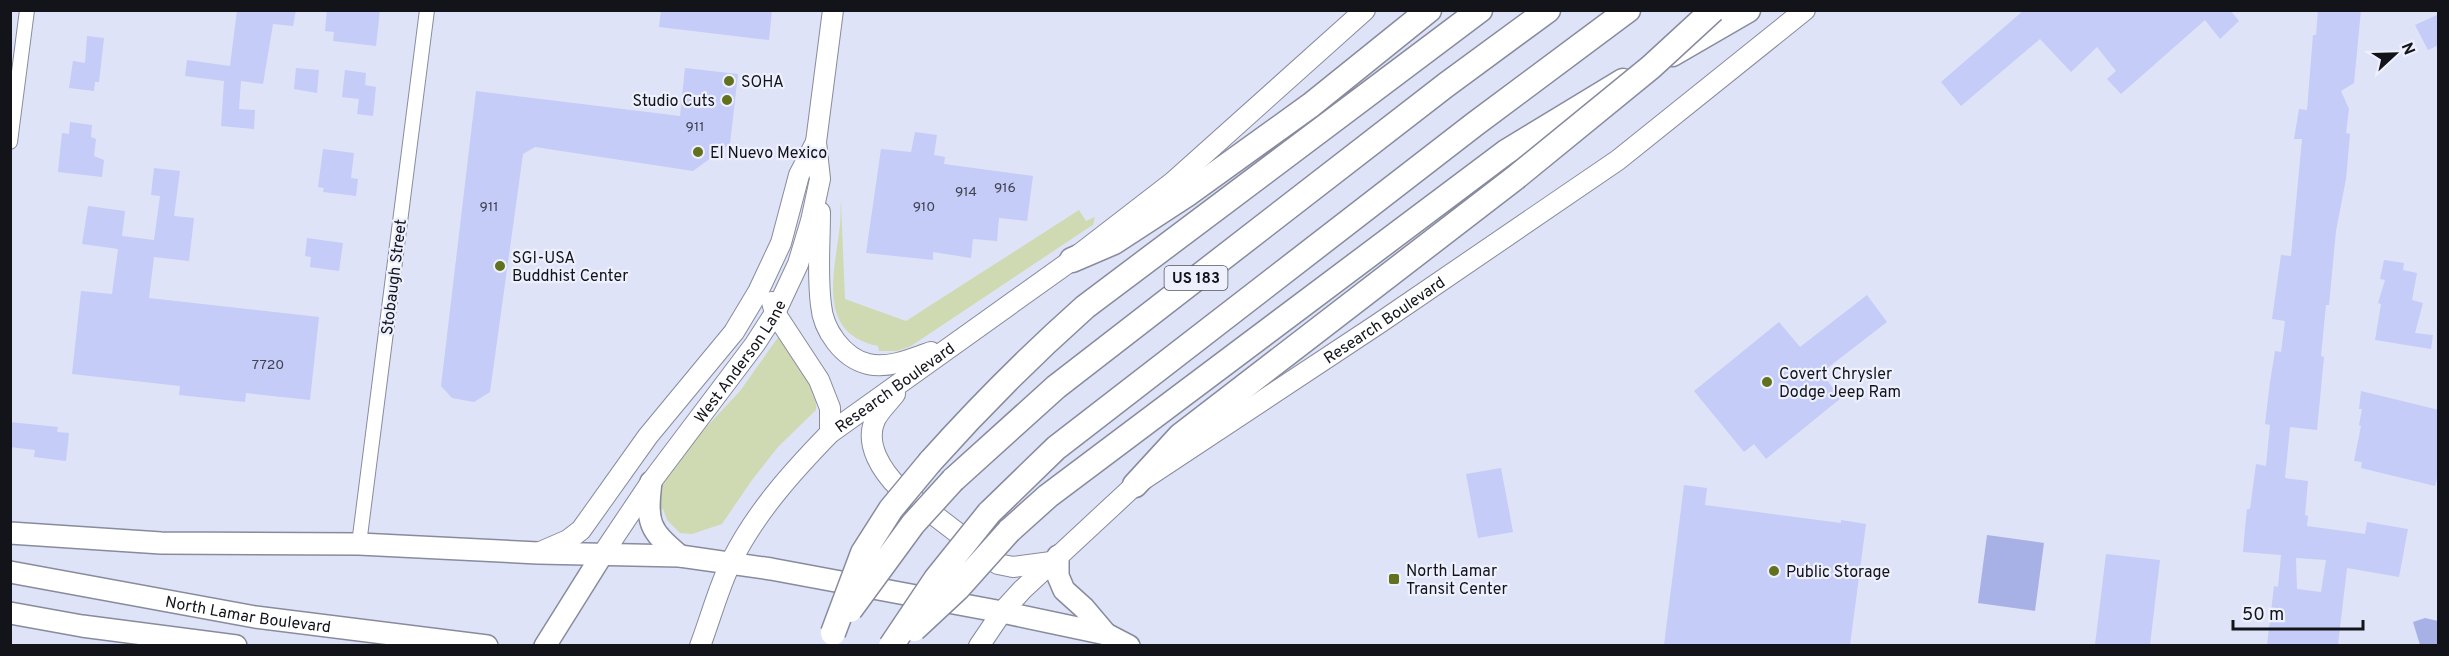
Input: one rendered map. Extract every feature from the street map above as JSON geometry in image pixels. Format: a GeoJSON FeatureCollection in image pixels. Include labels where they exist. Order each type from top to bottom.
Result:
{"type":"FeatureCollection","features":[{"type":"Feature","properties":{"kind":"highway"},"geometry":{"type":"LineString","coordinates":[[1072,260],[1114,242],[1186,195],[1311,105],[1429,10]]}},
{"type":"Feature","properties":{"kind":"highway"},"geometry":{"type":"LineString","coordinates":[[830,639],[863,553],[891,509],[982,404],[1036,351],[1085,307],[1480,10]]}},
{"type":"Feature","properties":{"kind":"highway","name":"US 183"},"geometry":{"type":"LineString","coordinates":[[830,639],[913,524],[953,480],[1056,387],[1446,85],[1548,10]]}},
{"type":"Feature","properties":{"kind":"highway","name":"US 183"},"geometry":{"type":"LineString","coordinates":[[891,645],[936,579],[989,513],[1056,448],[1475,124],[1628,10]]}},
{"type":"Feature","properties":{"kind":"highway"},"geometry":{"type":"LineString","coordinates":[[1135,485],[1180,435],[1515,178],[1642,74],[1713,10]]}},
{"type":"Feature","properties":{"kind":"highway"},"geometry":{"type":"LineString","coordinates":[[897,645],[958,588],[1009,531],[1065,484],[1506,152],[1582,104],[1748,10]]}},
{"type":"Feature","properties":{"kind":"main road","name":"West Anderson Lane"},"geometry":{"type":"LineString","coordinates":[[602,555],[651,482],[724,388],[775,313],[798,264],[811,221],[820,179],[816,142],[833,10]]}},
{"type":"Feature","properties":{"kind":"main road","name":"Research Boulevard"},"geometry":{"type":"LineString","coordinates":[[730,562],[759,516],[799,465],[830,433],[1072,260],[1173,182],[1365,10]]}},
{"type":"Feature","properties":{"kind":"main road","name":"Research Boulevard"},"geometry":{"type":"LineString","coordinates":[[979,645],[1002,612],[1054,559],[1135,485],[1378,324],[1618,160],[1805,10]]}},
{"type":"Feature","properties":{"kind":"main road","name":"West Anderson Lane"},"geometry":{"type":"LineString","coordinates":[[771,267],[781,243],[799,175],[816,142]]}},
{"type":"Feature","properties":{"kind":"main road"},"geometry":{"type":"LineString","coordinates":[[820,179],[821,307],[830,335],[845,352],[868,364],[896,364],[953,344]]}},
{"type":"Feature","properties":{"kind":"main road"},"geometry":{"type":"LineString","coordinates":[[538,553],[568,540],[581,530],[648,436],[734,332],[771,267]]}},
{"type":"Feature","properties":{"kind":"main road"},"geometry":{"type":"LineString","coordinates":[[771,267],[769,294],[775,313],[819,380],[830,408],[830,433]]}},
{"type":"Feature","properties":{"kind":"main road"},"geometry":{"type":"LineString","coordinates":[[910,375],[876,419],[873,428],[873,442],[878,461],[888,477],[899,488],[998,564],[1013,567],[1054,559],[1058,576],[1065,590],[1106,634]]}},
{"type":"Feature","properties":{"kind":"main road"},"geometry":{"type":"LineString","coordinates":[[651,482],[648,509],[651,525],[659,538],[680,556]]}},
{"type":"Feature","properties":{"kind":"main road"},"geometry":{"type":"LineString","coordinates":[[10,533],[161,543],[359,544],[538,553],[680,556],[730,562],[1002,612],[1106,634],[1129,645]]}},
{"type":"Feature","properties":{"kind":"main road"},"geometry":{"type":"LineString","coordinates":[[538,553],[562,560],[572,576],[575,596]]}},
{"type":"Feature","properties":{"kind":"main road"},"geometry":{"type":"LineString","coordinates":[[545,645],[602,555]]}},
{"type":"Feature","properties":{"kind":"main road"},"geometry":{"type":"LineString","coordinates":[[700,645],[730,562]]}},
{"type":"Feature","properties":{"kind":"main road","name":"North Lamar Boulevard"},"geometry":{"type":"LineString","coordinates":[[10,572],[255,617],[487,645]]}},
{"type":"Feature","properties":{"kind":"main road","name":"North Lamar Boulevard"},"geometry":{"type":"LineString","coordinates":[[10,613],[82,626],[236,645]]}},
{"type":"Feature","properties":{"kind":"street"},"geometry":{"type":"LineString","coordinates":[[10,142],[27,10]]}},
{"type":"Feature","properties":{"kind":"street","name":"Stobaugh Street"},"geometry":{"type":"LineString","coordinates":[[359,544],[427,10]]}},
{"type":"Feature","properties":{"kind":"green space"},"geometry":{"type":"Polygon","coordinates":[[[841,201],[845,299],[906,321],[1079,210],[1086,221],[1095,217],[1093,225],[911,346],[897,351],[879,351],[878,346],[858,339],[845,328],[837,314],[833,280],[841,201]]]}},
{"type":"Feature","properties":{"kind":"green space"},"geometry":{"type":"Polygon","coordinates":[[[779,336],[812,380],[808,382],[816,395],[816,410],[778,447],[722,524],[692,534],[680,533],[667,520],[663,509],[658,510],[658,492],[663,481],[698,436],[740,391],[779,336]]]}},
{"type":"Feature","properties":{"kind":"water"},"geometry":{"type":"Polygon","coordinates":[[[1987,535],[2044,543],[2035,611],[1978,603],[1987,535]]]}},
{"type":"Feature","properties":{"kind":"water"},"geometry":{"type":"Polygon","coordinates":[[[2425,618],[2438,621],[2438,645],[2420,645],[2413,622],[2425,618]]]}},
{"type":"Feature","properties":{"kind":"building"},"geometry":{"type":"Polygon","coordinates":[[[237,10],[296,10],[293,26],[273,24],[263,84],[241,81],[239,109],[255,110],[254,129],[221,126],[224,81],[185,76],[187,60],[230,66],[237,10]]]}},
{"type":"Feature","properties":{"kind":"building"},"geometry":{"type":"Polygon","coordinates":[[[327,10],[380,10],[376,46],[333,41],[334,32],[325,31],[327,10]]]}},
{"type":"Feature","properties":{"kind":"building"},"geometry":{"type":"Polygon","coordinates":[[[661,10],[772,10],[769,40],[659,27],[661,10]]]}},
{"type":"Feature","properties":{"kind":"building"},"geometry":{"type":"Polygon","coordinates":[[[2024,10],[2230,10],[2239,21],[2220,39],[2205,20],[2121,94],[2107,79],[2116,71],[2097,47],[2071,72],[2040,39],[1961,106],[1941,82],[2024,10]]]}},
{"type":"Feature","properties":{"kind":"building"},"geometry":{"type":"Polygon","coordinates":[[[2318,10],[2361,10],[2354,83],[2341,91],[2349,109],[2346,133],[2350,134],[2346,179],[2336,231],[2329,305],[2326,305],[2317,430],[2290,427],[2285,478],[2308,481],[2305,515],[2308,516],[2307,526],[2365,534],[2367,522],[2408,529],[2399,577],[2347,568],[2338,645],[2267,645],[2274,586],[2278,587],[2281,555],[2243,552],[2247,509],[2250,509],[2256,464],[2266,466],[2270,425],[2265,424],[2270,382],[2275,351],[2281,352],[2285,321],[2272,319],[2281,255],[2291,256],[2302,139],[2294,139],[2299,109],[2307,110],[2313,35],[2316,35],[2318,10]],[[2296,558],[2297,589],[2321,592],[2326,560],[2296,558]]]}},
{"type":"Feature","properties":{"kind":"building"},"geometry":{"type":"Polygon","coordinates":[[[2439,14],[2439,45],[2428,50],[2415,25],[2439,14]]]}},
{"type":"Feature","properties":{"kind":"building"},"geometry":{"type":"Polygon","coordinates":[[[87,36],[104,38],[99,82],[95,82],[94,91],[69,88],[73,61],[85,63],[87,36]]]}},
{"type":"Feature","properties":{"kind":"building"},"geometry":{"type":"Polygon","coordinates":[[[296,68],[319,70],[317,93],[294,89],[296,68]]]}},
{"type":"Feature","properties":{"kind":"building"},"geometry":{"type":"Polygon","coordinates":[[[685,68],[738,74],[730,144],[693,171],[535,147],[523,154],[490,392],[474,402],[452,398],[441,386],[476,91],[680,116],[685,68]]]}},
{"type":"Feature","properties":{"kind":"building"},"geometry":{"type":"Polygon","coordinates":[[[345,70],[366,73],[365,85],[376,87],[373,116],[357,114],[359,99],[342,97],[345,70]]]}},
{"type":"Feature","properties":{"kind":"building"},"geometry":{"type":"Polygon","coordinates":[[[70,122],[92,125],[91,137],[96,139],[94,156],[104,160],[102,177],[58,172],[62,133],[69,134],[70,122]]]}},
{"type":"Feature","properties":{"kind":"building"},"geometry":{"type":"Polygon","coordinates":[[[915,132],[937,135],[934,155],[945,157],[944,164],[1033,176],[1027,221],[999,218],[997,241],[973,239],[971,258],[933,252],[933,260],[866,253],[881,149],[911,152],[915,132]]]}},
{"type":"Feature","properties":{"kind":"building"},"geometry":{"type":"Polygon","coordinates":[[[323,149],[354,153],[351,178],[358,179],[356,196],[323,192],[324,188],[318,187],[323,149]]]}},
{"type":"Feature","properties":{"kind":"building"},"geometry":{"type":"Polygon","coordinates":[[[154,168],[180,171],[174,216],[194,218],[189,261],[154,257],[149,298],[319,317],[310,400],[246,393],[245,402],[179,395],[180,386],[72,374],[81,291],[112,294],[118,249],[82,244],[88,206],[125,211],[122,236],[154,240],[160,196],[151,195],[154,168]]]}},
{"type":"Feature","properties":{"kind":"building"},"geometry":{"type":"Polygon","coordinates":[[[307,238],[343,243],[339,271],[310,267],[311,257],[305,256],[307,238]]]}},
{"type":"Feature","properties":{"kind":"building"},"geometry":{"type":"Polygon","coordinates":[[[2384,260],[2404,263],[2403,270],[2417,273],[2412,300],[2423,303],[2415,333],[2433,335],[2431,349],[2375,340],[2381,304],[2378,303],[2385,280],[2380,279],[2384,260]]]}},
{"type":"Feature","properties":{"kind":"building","name":"Covert Chrysler Dodge Jeep Ram"},"geometry":{"type":"Polygon","coordinates":[[[1867,295],[1887,322],[1821,373],[1841,398],[1766,459],[1754,444],[1744,452],[1694,391],[1779,322],[1800,347],[1867,295]]]}},
{"type":"Feature","properties":{"kind":"building"},"geometry":{"type":"Polygon","coordinates":[[[2361,391],[2439,410],[2439,470],[2435,486],[2361,468],[2362,462],[2354,461],[2361,426],[2359,425],[2362,409],[2359,409],[2361,391]]]}},
{"type":"Feature","properties":{"kind":"building"},"geometry":{"type":"Polygon","coordinates":[[[10,422],[58,427],[57,432],[69,433],[66,461],[34,457],[35,450],[10,447],[10,422]]]}},
{"type":"Feature","properties":{"kind":"building"},"geometry":{"type":"Polygon","coordinates":[[[1501,468],[1513,532],[1478,538],[1466,474],[1501,468]]]}},
{"type":"Feature","properties":{"kind":"building","name":"Public Storage"},"geometry":{"type":"Polygon","coordinates":[[[1684,485],[1707,488],[1705,505],[1841,523],[1841,520],[1866,524],[1850,645],[1664,645],[1684,485]]]}},
{"type":"Feature","properties":{"kind":"building"},"geometry":{"type":"Polygon","coordinates":[[[2106,554],[2160,560],[2150,645],[2095,645],[2106,554]]]}},
{"type":"Feature","properties":{"kind":"place","name":"SOHA"},"geometry":{"type":"Point","coordinates":[729,81]}},
{"type":"Feature","properties":{"kind":"place","name":"Studio Cuts"},"geometry":{"type":"Point","coordinates":[727,100]}},
{"type":"Feature","properties":{"kind":"place","name":"El Nuevo Mexico"},"geometry":{"type":"Point","coordinates":[698,152]}},
{"type":"Feature","properties":{"kind":"place","name":"SGI-USA Buddhist Center"},"geometry":{"type":"Point","coordinates":[500,266]}},
{"type":"Feature","properties":{"kind":"place","name":"Covert Chrysler Dodge Jeep Ram"},"geometry":{"type":"Point","coordinates":[1767,382]}},
{"type":"Feature","properties":{"kind":"place","name":"Public Storage"},"geometry":{"type":"Point","coordinates":[1774,571]}},
{"type":"Feature","properties":{"kind":"place","name":"North Lamar Transit Center"},"geometry":{"type":"Point","coordinates":[1394,579]}}]}
